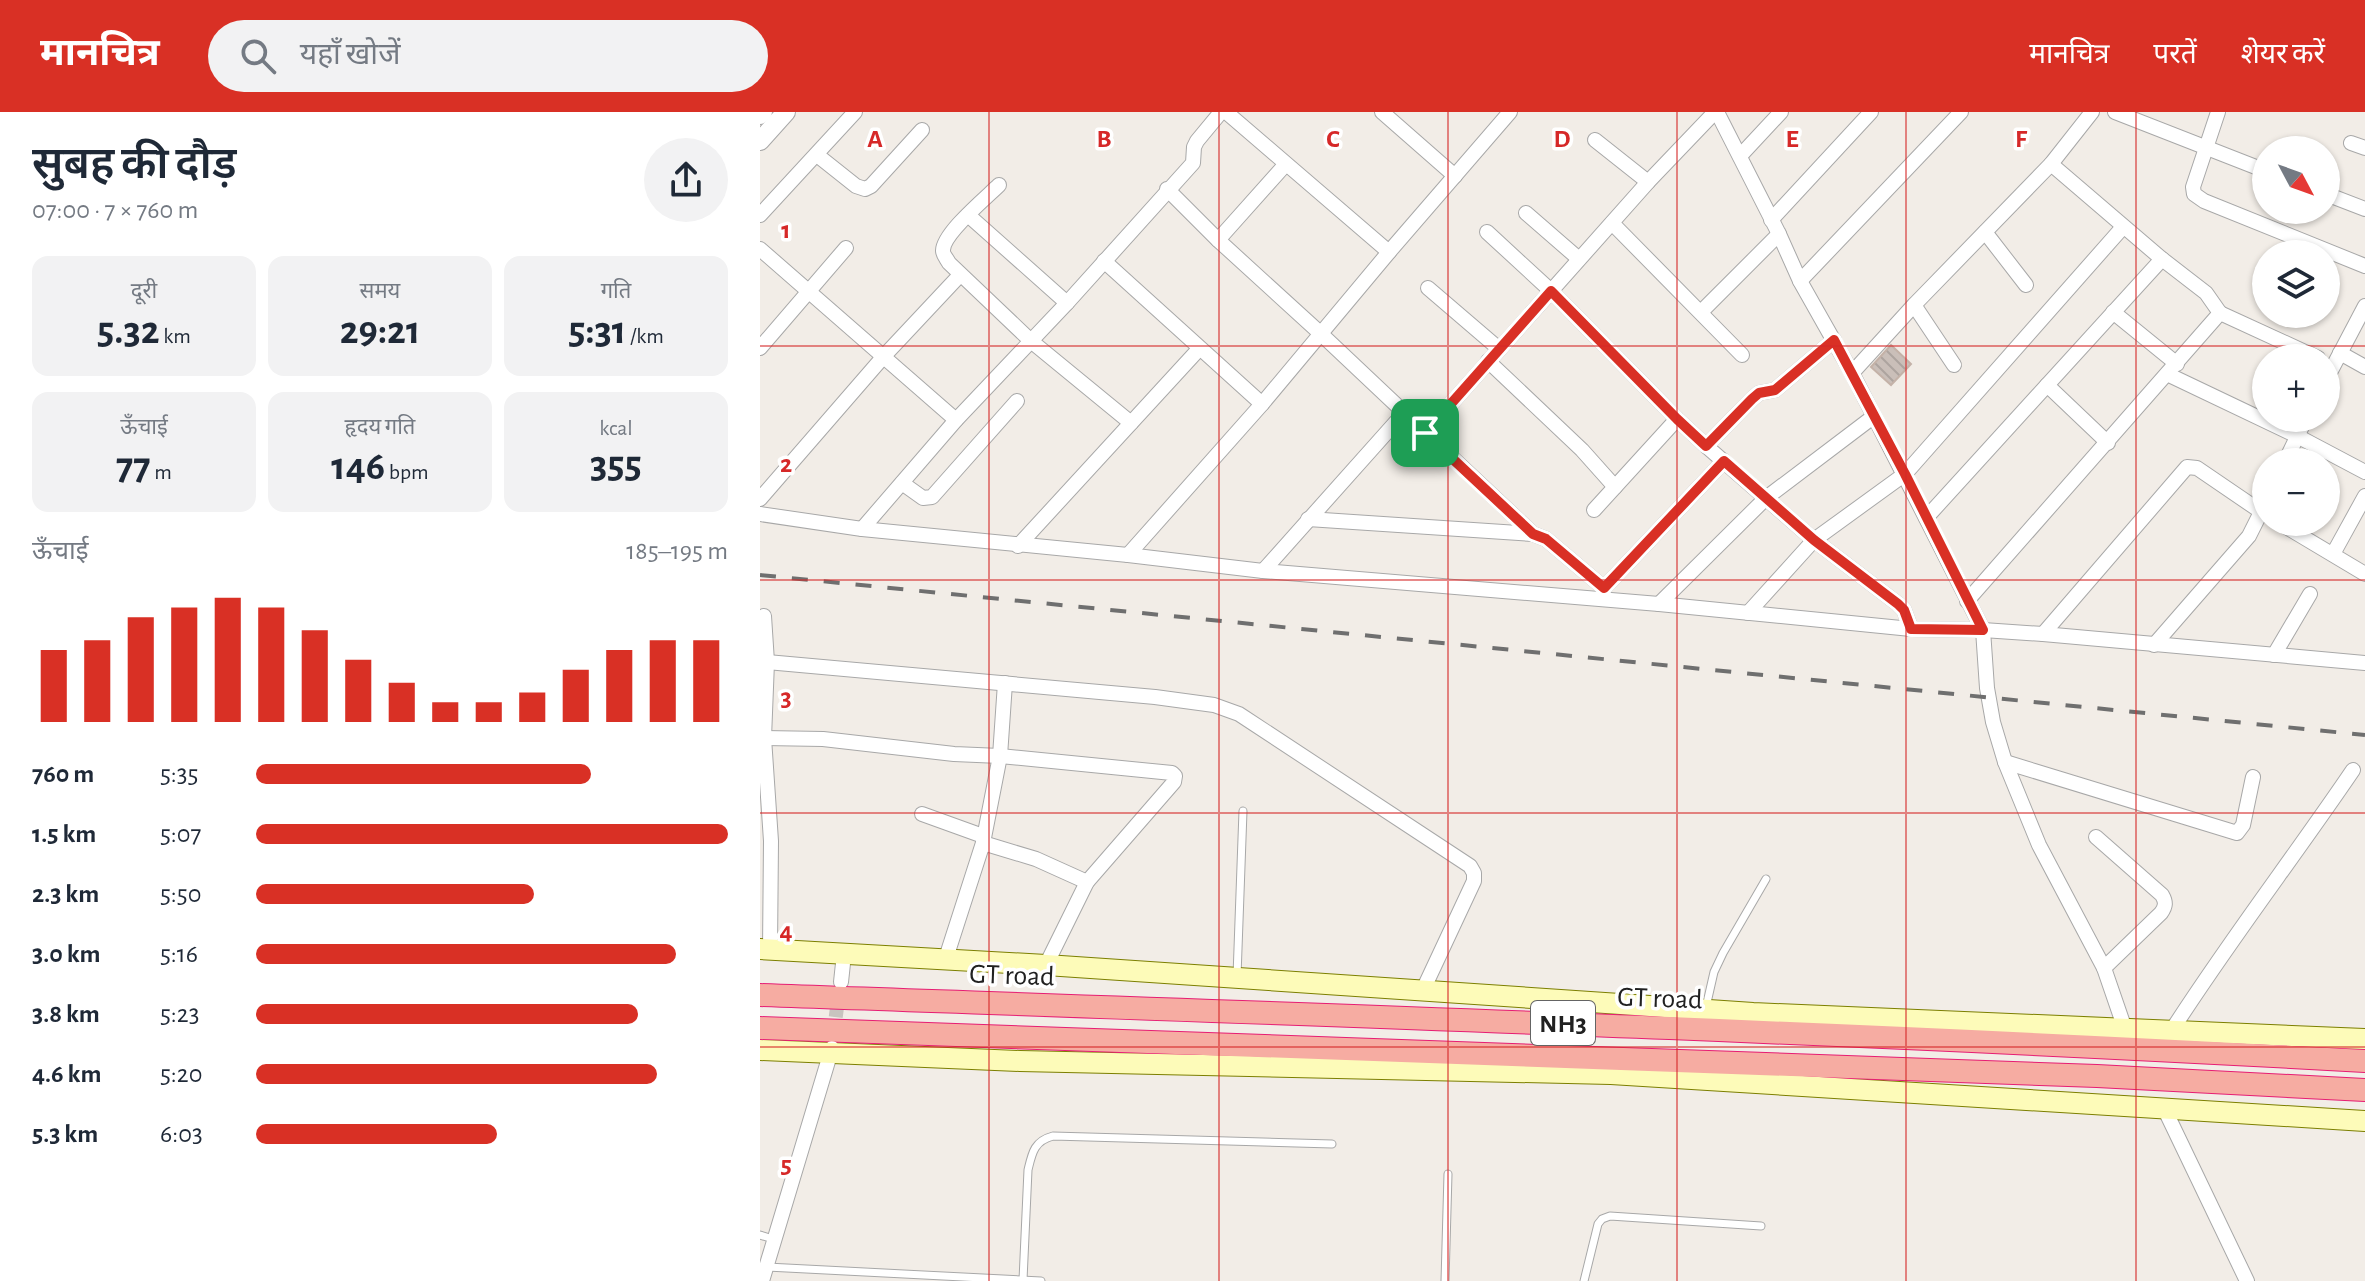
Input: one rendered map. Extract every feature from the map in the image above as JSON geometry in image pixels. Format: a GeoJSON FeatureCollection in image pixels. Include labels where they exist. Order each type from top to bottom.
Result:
{"type":"FeatureCollection","features":[{"type":"Feature","properties":{"kind":"highway","name":"GT road"},"geometry":{"type":"LineString","coordinates":[[760,995],[1600,1025],[2103,1046],[2365,1061]]}},
{"type":"Feature","properties":{"kind":"highway","name":"NH3"},"geometry":{"type":"LineString","coordinates":[[760,1028],[2097,1076],[2365,1090]]}},
{"type":"Feature","properties":{"kind":"main road"},"geometry":{"type":"LineString","coordinates":[[765,949],[1706,1009],[2365,1039]]}},
{"type":"Feature","properties":{"kind":"main road"},"geometry":{"type":"LineString","coordinates":[[760,1050],[832,1046],[1020,1061],[1611,1074],[2365,1121]]}},
{"type":"Feature","properties":{"kind":"street"},"geometry":{"type":"LineString","coordinates":[[760,141],[786,112]]}},
{"type":"Feature","properties":{"kind":"street"},"geometry":{"type":"LineString","coordinates":[[760,215],[855,112]]}},
{"type":"Feature","properties":{"kind":"street"},"geometry":{"type":"LineString","coordinates":[[862,529],[956,420],[1193,163],[1197,141],[1223,112],[1389,252]]}},
{"type":"Feature","properties":{"kind":"street"},"geometry":{"type":"LineString","coordinates":[[1382,112],[1455,176]]}},
{"type":"Feature","properties":{"kind":"street"},"geometry":{"type":"LineString","coordinates":[[1128,555],[1262,404],[1510,112]]}},
{"type":"Feature","properties":{"kind":"street"},"geometry":{"type":"LineString","coordinates":[[1425,433],[1648,182],[1716,112],[1800,281],[1905,474],[1983,630],[1987,688],[2005,762],[2039,845],[2104,968],[2125,1029]]}},
{"type":"Feature","properties":{"kind":"street"},"geometry":{"type":"LineString","coordinates":[[1740,156],[1781,112]]}},
{"type":"Feature","properties":{"kind":"street"},"geometry":{"type":"LineString","coordinates":[[1771,220],[1871,112]]}},
{"type":"Feature","properties":{"kind":"street"},"geometry":{"type":"LineString","coordinates":[[1800,281],[1961,112]]}},
{"type":"Feature","properties":{"kind":"street"},"geometry":{"type":"LineString","coordinates":[[1852,373],[2051,164],[2092,112]]}},
{"type":"Feature","properties":{"kind":"street"},"geometry":{"type":"LineString","coordinates":[[2115,112],[2252,166]]}},
{"type":"Feature","properties":{"kind":"street"},"geometry":{"type":"LineString","coordinates":[[2218,112],[2193,187],[2194,194],[2365,266]]}},
{"type":"Feature","properties":{"kind":"street"},"geometry":{"type":"LineString","coordinates":[[817,155],[856,186],[865,189],[922,130]]}},
{"type":"Feature","properties":{"kind":"street"},"geometry":{"type":"LineString","coordinates":[[1595,140],[1648,182]]}},
{"type":"Feature","properties":{"kind":"street"},"geometry":{"type":"LineString","coordinates":[[2051,164],[2206,293],[2220,313],[2288,344]]}},
{"type":"Feature","properties":{"kind":"street"},"geometry":{"type":"LineString","coordinates":[[1218,240],[1285,165]]}},
{"type":"Feature","properties":{"kind":"street"},"geometry":{"type":"LineString","coordinates":[[999,185],[945,243],[943,251],[949,263],[1031,341],[1131,423]]}},
{"type":"Feature","properties":{"kind":"street"},"geometry":{"type":"LineString","coordinates":[[1167,189],[1533,534]]}},
{"type":"Feature","properties":{"kind":"street"},"geometry":{"type":"LineString","coordinates":[[2340,199],[2365,209]]}},
{"type":"Feature","properties":{"kind":"street"},"geometry":{"type":"LineString","coordinates":[[1526,213],[1579,259]]}},
{"type":"Feature","properties":{"kind":"street"},"geometry":{"type":"LineString","coordinates":[[968,215],[1067,303]]}},
{"type":"Feature","properties":{"kind":"street"},"geometry":{"type":"LineString","coordinates":[[1612,223],[1742,355]]}},
{"type":"Feature","properties":{"kind":"street"},"geometry":{"type":"LineString","coordinates":[[1748,613],[1814,540],[1905,474],[2123,227]]}},
{"type":"Feature","properties":{"kind":"street"},"geometry":{"type":"LineString","coordinates":[[1487,232],[1551,291],[1706,446],[1814,540],[1898,604],[1904,610],[1911,629]]}},
{"type":"Feature","properties":{"kind":"street"},"geometry":{"type":"LineString","coordinates":[[1985,232],[2026,285]]}},
{"type":"Feature","properties":{"kind":"street"},"geometry":{"type":"LineString","coordinates":[[1701,312],[1779,234]]}},
{"type":"Feature","properties":{"kind":"street"},"geometry":{"type":"LineString","coordinates":[[760,348],[846,248]]}},
{"type":"Feature","properties":{"kind":"street"},"geometry":{"type":"LineString","coordinates":[[760,249],[956,420]]}},
{"type":"Feature","properties":{"kind":"street"},"geometry":{"type":"LineString","coordinates":[[1926,518],[2162,259]]}},
{"type":"Feature","properties":{"kind":"street"},"geometry":{"type":"LineString","coordinates":[[1104,261],[1262,404]]}},
{"type":"Feature","properties":{"kind":"street"},"geometry":{"type":"LineString","coordinates":[[760,499],[884,356],[960,275]]}},
{"type":"Feature","properties":{"kind":"street"},"geometry":{"type":"LineString","coordinates":[[1428,288],[1498,348]]}},
{"type":"Feature","properties":{"kind":"street"},"geometry":{"type":"LineString","coordinates":[[1914,305],[1954,365]]}},
{"type":"Feature","properties":{"kind":"street"},"geometry":{"type":"LineString","coordinates":[[2340,348],[2365,306]]}},
{"type":"Feature","properties":{"kind":"street"},"geometry":{"type":"LineString","coordinates":[[2113,312],[2172,369],[2365,472]]}},
{"type":"Feature","properties":{"kind":"street"},"geometry":{"type":"LineString","coordinates":[[1967,601],[2220,313]]}},
{"type":"Feature","properties":{"kind":"street"},"geometry":{"type":"LineString","coordinates":[[1706,446],[1759,393],[1775,390],[1834,340]]}},
{"type":"Feature","properties":{"kind":"street"},"geometry":{"type":"LineString","coordinates":[[1018,546],[1199,349]]}},
{"type":"Feature","properties":{"kind":"street"},"geometry":{"type":"LineString","coordinates":[[1488,361],[1582,450],[1615,487]]}},
{"type":"Feature","properties":{"kind":"street"},"geometry":{"type":"LineString","coordinates":[[2340,362],[2365,367]]}},
{"type":"Feature","properties":{"kind":"street"},"geometry":{"type":"LineString","coordinates":[[2047,385],[2108,443]]}},
{"type":"Feature","properties":{"kind":"street"},"geometry":{"type":"LineString","coordinates":[[902,483],[923,498],[932,497],[1017,401]]}},
{"type":"Feature","properties":{"kind":"street"},"geometry":{"type":"LineString","coordinates":[[1263,571],[1404,413]]}},
{"type":"Feature","properties":{"kind":"street"},"geometry":{"type":"LineString","coordinates":[[1659,604],[1766,498],[1873,417]]}},
{"type":"Feature","properties":{"kind":"street"},"geometry":{"type":"LineString","coordinates":[[1594,510],[1677,419]]}},
{"type":"Feature","properties":{"kind":"street"},"geometry":{"type":"LineString","coordinates":[[2291,448],[2299,432]]}},
{"type":"Feature","properties":{"kind":"street"},"geometry":{"type":"LineString","coordinates":[[1308,519],[1533,534],[1546,539],[1604,588],[1724,461]]}},
{"type":"Feature","properties":{"kind":"street"},"geometry":{"type":"LineString","coordinates":[[2043,634],[2187,467],[2197,468],[2252,502]]}},
{"type":"Feature","properties":{"kind":"street"},"geometry":{"type":"LineString","coordinates":[[2333,554],[2365,496]]}},
{"type":"Feature","properties":{"kind":"street"},"geometry":{"type":"LineString","coordinates":[[760,514],[862,529],[1263,571],[1659,604],[1911,629],[1983,630],[2274,655],[2363,659]]}},
{"type":"Feature","properties":{"kind":"street"},"geometry":{"type":"LineString","coordinates":[[2154,645],[2252,531]]}},
{"type":"Feature","properties":{"kind":"street"},"geometry":{"type":"LineString","coordinates":[[2302,536],[2365,574]]}},
{"type":"Feature","properties":{"kind":"street"},"geometry":{"type":"LineString","coordinates":[[2274,655],[2310,594]]}},
{"type":"Feature","properties":{"kind":"street"},"geometry":{"type":"LineString","coordinates":[[764,616],[767,662],[764,738],[771,841],[765,949]]}},
{"type":"Feature","properties":{"kind":"street"},"geometry":{"type":"LineString","coordinates":[[767,662],[1155,697],[1239,714],[1461,859],[1474,873],[1474,881],[1423,990]]}},
{"type":"Feature","properties":{"kind":"street"},"geometry":{"type":"LineString","coordinates":[[945,961],[983,840],[1000,756],[1005,683]]}},
{"type":"Feature","properties":{"kind":"street"},"geometry":{"type":"LineString","coordinates":[[764,738],[823,739],[1172,773],[1174,782],[1087,882],[1046,965]]}},
{"type":"Feature","properties":{"kind":"street"},"geometry":{"type":"LineString","coordinates":[[2005,762],[2237,833],[2243,825],[2253,777]]}},
{"type":"Feature","properties":{"kind":"street"},"geometry":{"type":"LineString","coordinates":[[2172,1030],[2206,976],[2353,770]]}},
{"type":"Feature","properties":{"kind":"street"},"geometry":{"type":"LineString","coordinates":[[922,814],[1087,882]]}},
{"type":"Feature","properties":{"kind":"street"},"geometry":{"type":"LineString","coordinates":[[2096,837],[2166,901],[2161,913],[2104,968]]}},
{"type":"Feature","properties":{"kind":"street"},"geometry":{"type":"LineString","coordinates":[[841,982],[844,954]]}},
{"type":"Feature","properties":{"kind":"street"},"geometry":{"type":"LineString","coordinates":[[765,1274],[832,1046]]}},
{"type":"Feature","properties":{"kind":"street"},"geometry":{"type":"LineString","coordinates":[[2164,1108],[2247,1281]]}},
{"type":"Feature","properties":{"kind":"lane"},"geometry":{"type":"LineString","coordinates":[[1236,978],[1243,811]]}},
{"type":"Feature","properties":{"kind":"lane"},"geometry":{"type":"LineString","coordinates":[[1706,1009],[1714,972],[1766,879]]}},
{"type":"Feature","properties":{"kind":"lane"},"geometry":{"type":"LineString","coordinates":[[1023,1280],[1028,1170],[1036,1145],[1044,1139],[1053,1136],[1332,1144]]}},
{"type":"Feature","properties":{"kind":"lane"},"geometry":{"type":"LineString","coordinates":[[1445,1281],[1448,1174]]}},
{"type":"Feature","properties":{"kind":"lane"},"geometry":{"type":"LineString","coordinates":[[1584,1281],[1598,1224],[1610,1216],[1761,1226]]}},
{"type":"Feature","properties":{"kind":"lane"},"geometry":{"type":"LineString","coordinates":[[760,1235],[776,1239]]}},
{"type":"Feature","properties":{"kind":"lane"},"geometry":{"type":"LineString","coordinates":[[765,1274],[856,1271],[940,1278],[1041,1281]]}},
{"type":"Feature","properties":{"kind":"lane"},"geometry":{"type":"LineString","coordinates":[[856,1271],[856,1281]]}},
{"type":"Feature","properties":{"kind":"building"},"geometry":{"type":"Polygon","coordinates":[[[1891,345],[1911,364],[1891,385],[1871,367],[1891,345]]]}},
{"type":"Feature","properties":{"kind":"tunnel"},"geometry":{"type":"LineString","coordinates":[[833,1038],[839,992]]}},
{"type":"Feature","properties":{"kind":"railway"},"geometry":{"type":"LineString","coordinates":[[760,575],[2365,735]]}},
{"type":"Feature","properties":{"kind":"route"},"geometry":{"type":"LineString","coordinates":[[1551,291],[1706,446],[1759,393],[1775,390],[1834,340],[1983,630],[1911,629],[1904,610],[1898,604],[1814,540],[1724,461],[1604,588],[1546,539],[1533,534],[1425,433],[1551,291]]}}]}
